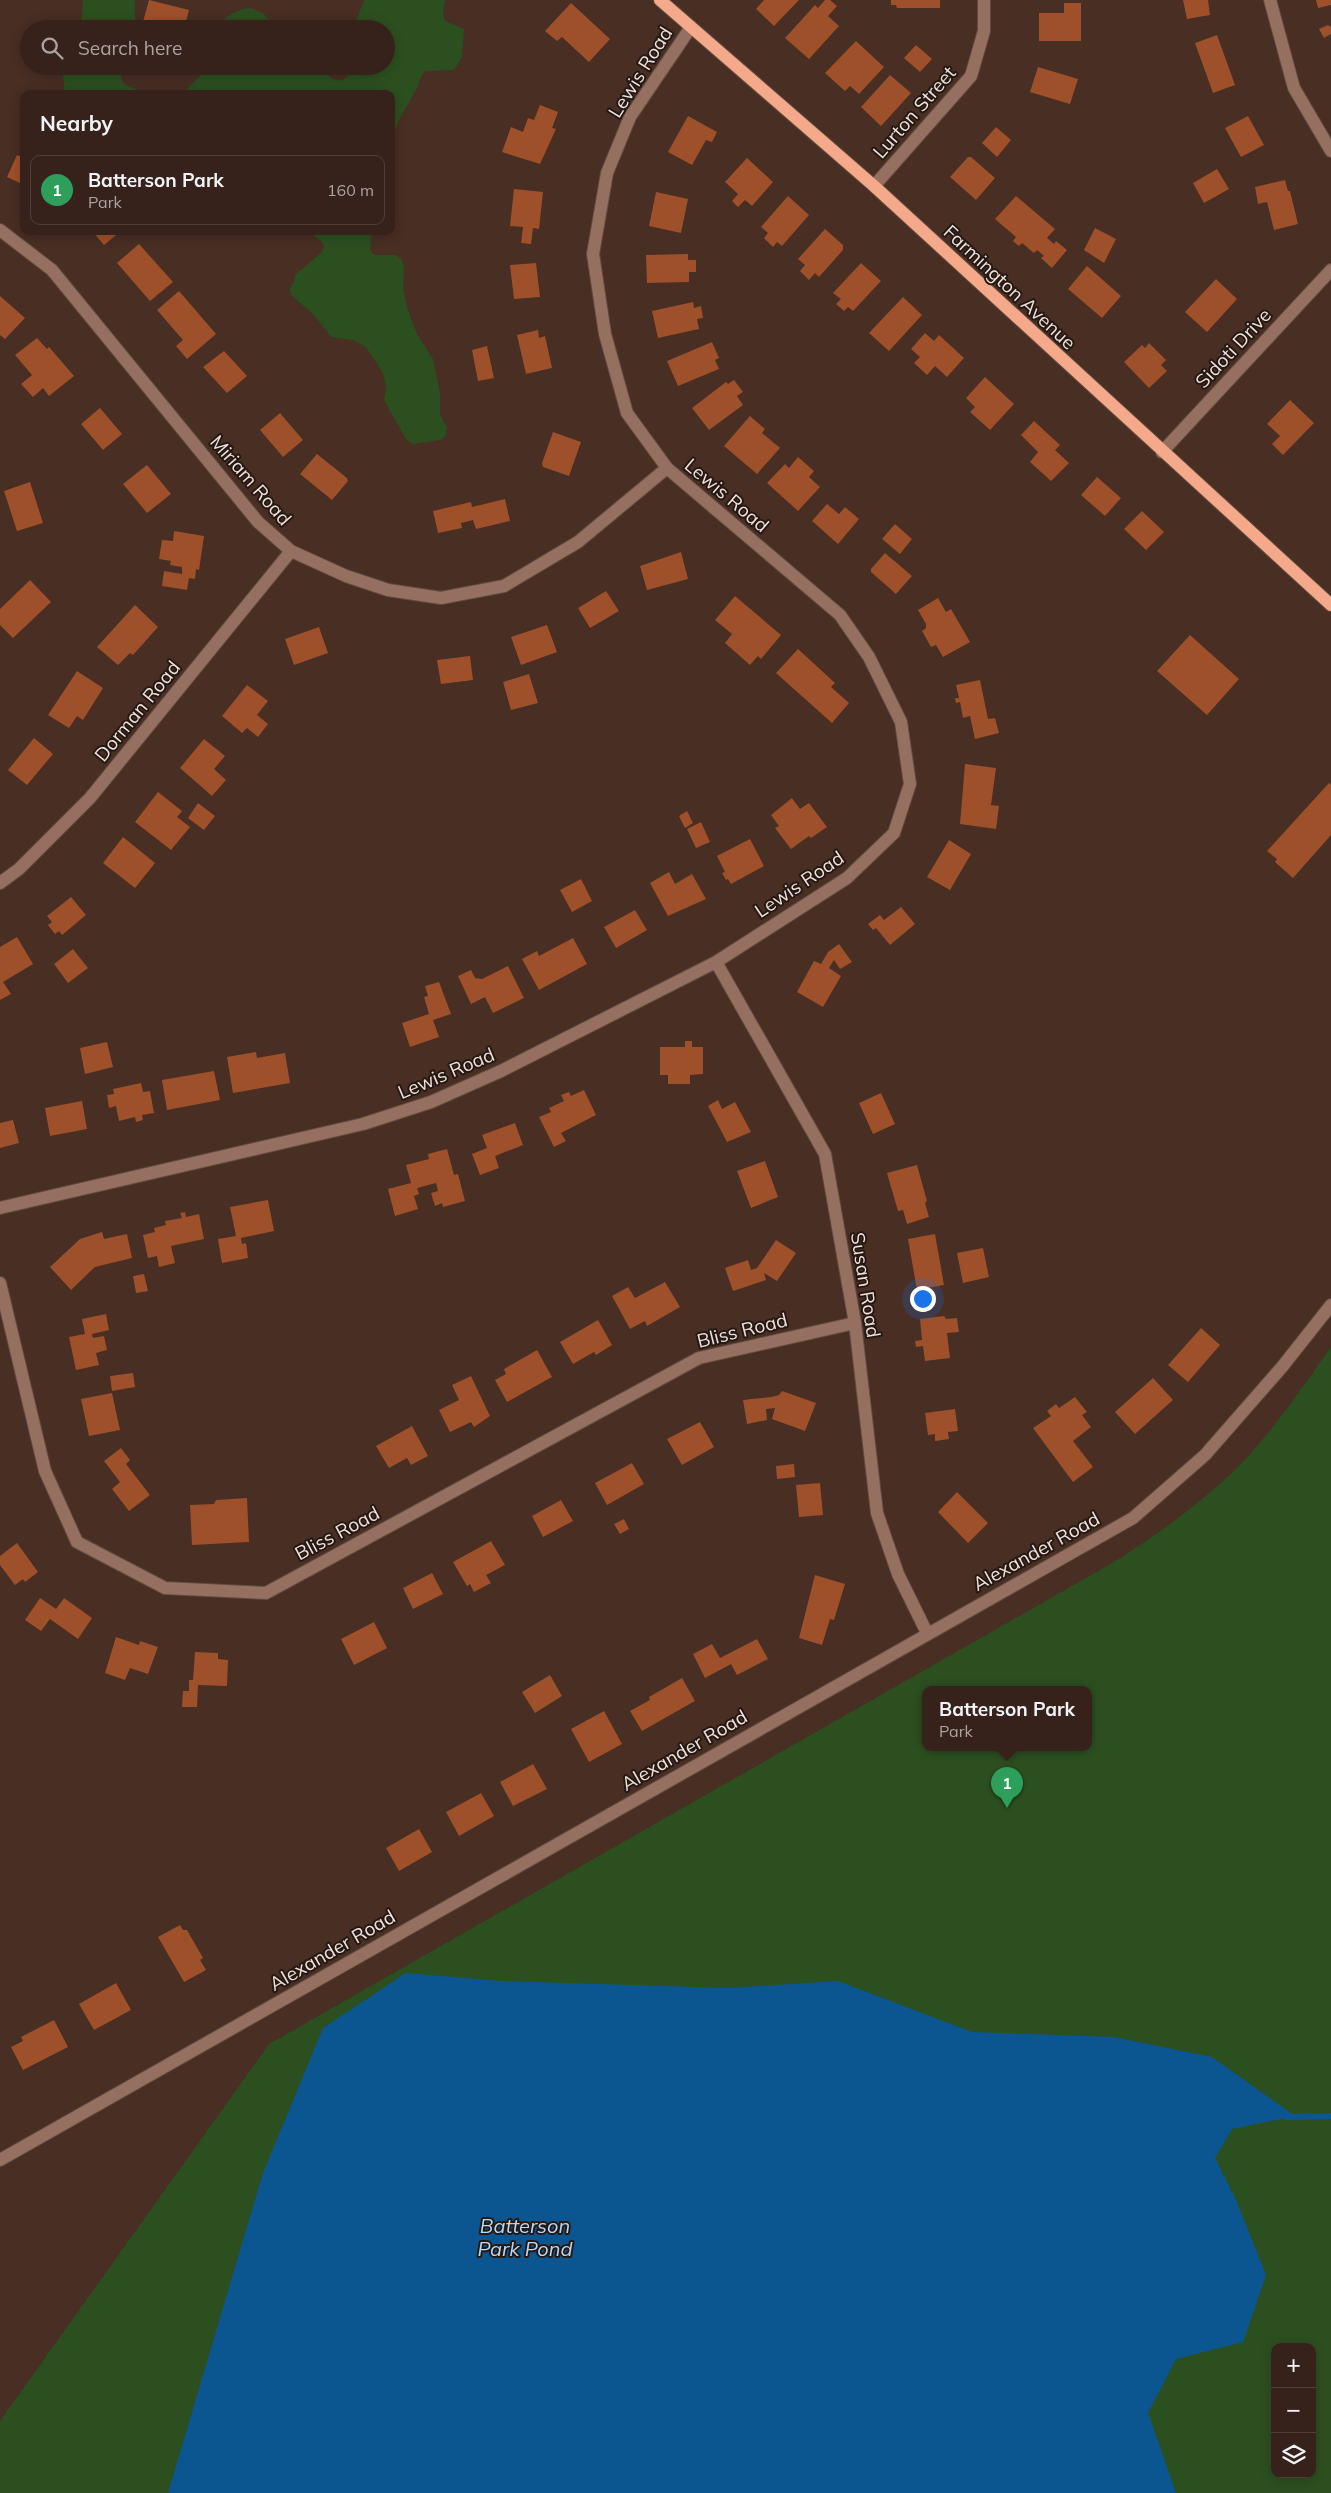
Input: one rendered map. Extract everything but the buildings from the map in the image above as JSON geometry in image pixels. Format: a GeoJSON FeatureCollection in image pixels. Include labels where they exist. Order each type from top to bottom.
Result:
{"type":"FeatureCollection","features":[{"type":"Feature","properties":{"kind":"main road","name":"Farmington Avenue"},"geometry":{"type":"LineString","coordinates":[[660,0],[874,186],[1331,605]]}},
{"type":"Feature","properties":{"kind":"street","name":"Lurton Street"},"geometry":{"type":"LineString","coordinates":[[874,186],[971,76],[984,32],[984,0]]}},
{"type":"Feature","properties":{"kind":"street"},"geometry":{"type":"LineString","coordinates":[[1270,0],[1294,88],[1331,151]]}},
{"type":"Feature","properties":{"kind":"street","name":"Lewis Road"},"geometry":{"type":"LineString","coordinates":[[0,1208],[363,1124],[432,1102],[501,1071],[716,962],[847,878],[894,834],[910,784],[901,722],[870,657],[840,615],[667,468],[627,413],[604,334],[593,254],[607,173],[630,117],[691,27]]}},
{"type":"Feature","properties":{"kind":"street","name":"Miriam Road"},"geometry":{"type":"LineString","coordinates":[[0,230],[52,270],[258,522],[291,551],[346,576],[388,590],[441,598],[504,586],[578,542],[667,468]]}},
{"type":"Feature","properties":{"kind":"street","name":"Sidoti Drive"},"geometry":{"type":"LineString","coordinates":[[1162,452],[1331,270]]}},
{"type":"Feature","properties":{"kind":"street","name":"Dorman Road"},"geometry":{"type":"LineString","coordinates":[[0,883],[19,870],[90,798],[291,551]]}},
{"type":"Feature","properties":{"kind":"street","name":"Susan Road"},"geometry":{"type":"LineString","coordinates":[[716,962],[825,1154],[855,1323],[877,1513],[898,1574],[927,1633]]}},
{"type":"Feature","properties":{"kind":"street","name":"Bliss Road"},"geometry":{"type":"LineString","coordinates":[[0,1283],[45,1471],[77,1542],[165,1588],[266,1593],[699,1358],[855,1323]]}},
{"type":"Feature","properties":{"kind":"street","name":"Alexander Road"},"geometry":{"type":"LineString","coordinates":[[0,2160],[927,1633],[1133,1518],[1205,1455],[1282,1367],[1331,1305]]}},
{"type":"Feature","properties":{"kind":"green space"},"geometry":{"type":"Polygon","coordinates":[[[83,0],[135,0],[135,20],[82,20],[83,0]]]}},
{"type":"Feature","properties":{"kind":"green space"},"geometry":{"type":"Polygon","coordinates":[[[364,0],[445,0],[443,14],[445,21],[464,29],[462,57],[454,70],[425,71],[395,130],[395,90],[187,90],[200,75],[329,75],[333,79],[339,80],[348,77],[348,75],[395,75],[395,20],[356,20],[364,0]]]}},
{"type":"Feature","properties":{"kind":"green space"},"geometry":{"type":"Polygon","coordinates":[[[251,8],[264,14],[269,20],[224,20],[241,10],[251,8]]]}},
{"type":"Feature","properties":{"kind":"green space"},"geometry":{"type":"Polygon","coordinates":[[[63,75],[121,75],[124,84],[137,90],[65,90],[63,75]]]}},
{"type":"Feature","properties":{"kind":"green space"},"geometry":{"type":"Polygon","coordinates":[[[313,235],[372,235],[370,249],[374,255],[396,255],[401,259],[404,266],[403,288],[407,308],[417,334],[433,359],[440,393],[440,415],[447,427],[446,435],[441,440],[412,444],[406,439],[384,400],[386,386],[383,373],[366,347],[353,340],[331,337],[314,315],[291,295],[290,288],[294,282],[295,275],[322,252],[324,246],[313,235]]]}},
{"type":"Feature","properties":{"kind":"green space"},"geometry":{"type":"Polygon","coordinates":[[[1331,1347],[1331,2493],[0,2493],[0,2421],[269,2044],[1114,1562],[1161,1530],[1221,1483],[1249,1456],[1274,1426],[1331,1347]]]}},
{"type":"Feature","properties":{"kind":"water","name":"Batterson Park Pond"},"geometry":{"type":"Polygon","coordinates":[[[406,1973],[501,1981],[730,1988],[838,1981],[972,2032],[1113,2037],[1212,2057],[1295,2116],[1232,2129],[1215,2158],[1236,2200],[1266,2275],[1243,2342],[1176,2359],[1148,2413],[1176,2493],[168,2493],[263,2173],[323,2028],[406,1973]]]}},
{"type":"Feature","properties":{"kind":"waterway"},"geometry":{"type":"LineString","coordinates":[[1287,2117],[1331,2116]]}},
{"type":"Feature","properties":{"kind":"place","name":"Batterson Park"},"geometry":{"type":"Point","coordinates":[1007,1808]}}]}
